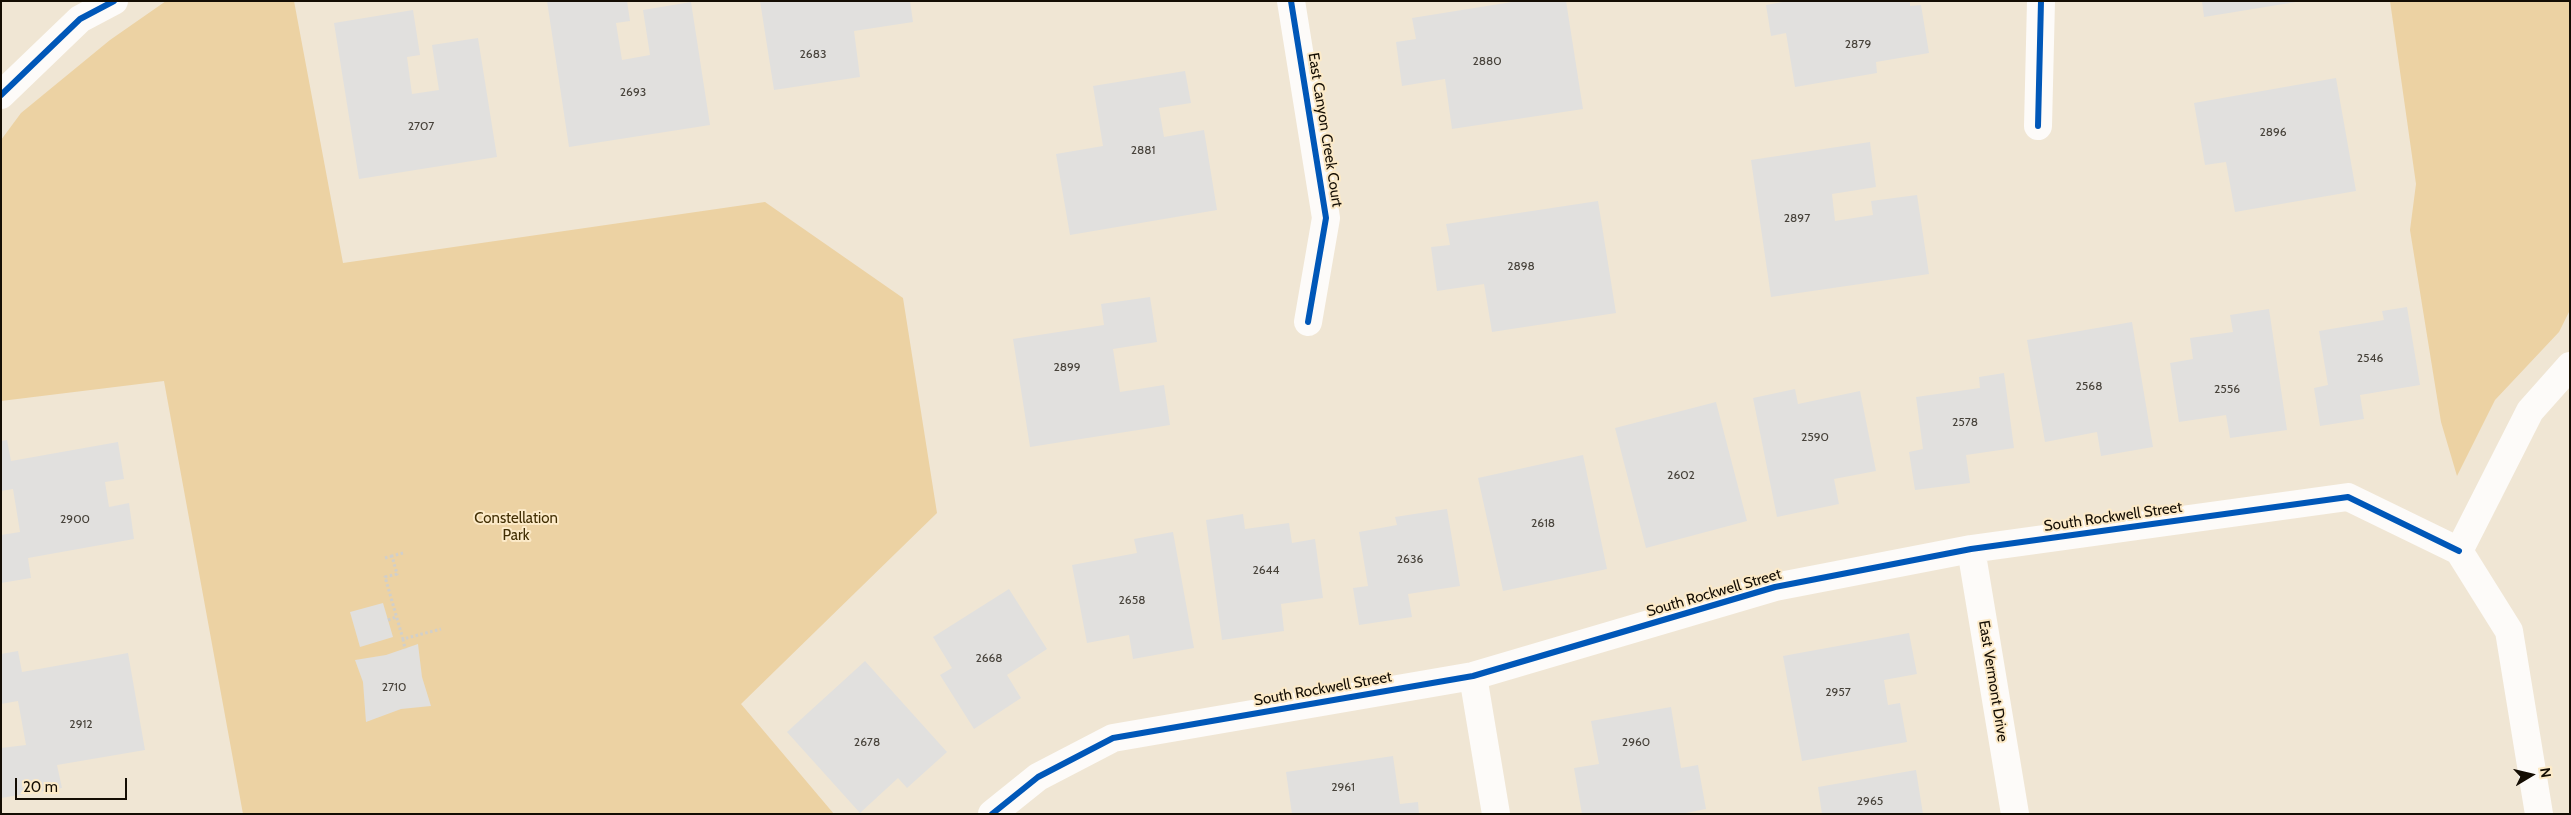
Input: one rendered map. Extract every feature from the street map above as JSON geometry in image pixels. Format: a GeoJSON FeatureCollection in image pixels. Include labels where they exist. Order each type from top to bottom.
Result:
{"type":"FeatureCollection","features":[{"type":"Feature","properties":{"kind":"street"},"geometry":{"type":"LineString","coordinates":[[1,95],[80,19],[114,1]]}},
{"type":"Feature","properties":{"kind":"street","name":"East Canyon Creek Court"},"geometry":{"type":"LineString","coordinates":[[1292,1],[1326,218],[1308,322]]}},
{"type":"Feature","properties":{"kind":"street"},"geometry":{"type":"LineString","coordinates":[[2038,126],[2041,1]]}},
{"type":"Feature","properties":{"kind":"street"},"geometry":{"type":"LineString","coordinates":[[2539,814],[2509,631],[2458,551],[2530,411],[2570,366]]}},
{"type":"Feature","properties":{"kind":"street","name":"South Rockwell Street"},"geometry":{"type":"LineString","coordinates":[[992,814],[1038,777],[1113,738],[1473,676],[1775,588],[1971,549],[2348,497],[2458,551]]}},
{"type":"Feature","properties":{"kind":"street","name":"East Vermont Drive"},"geometry":{"type":"LineString","coordinates":[[1971,549],[2015,814]]}},
{"type":"Feature","properties":{"kind":"street"},"geometry":{"type":"LineString","coordinates":[[1473,676],[1496,814]]}},
{"type":"Feature","properties":{"kind":"path"},"geometry":{"type":"LineString","coordinates":[[385,558],[403,553]]}},
{"type":"Feature","properties":{"kind":"path"},"geometry":{"type":"LineString","coordinates":[[392,556],[396,574],[385,577],[405,649]]}},
{"type":"Feature","properties":{"kind":"path"},"geometry":{"type":"LineString","coordinates":[[388,620],[396,617]]}},
{"type":"Feature","properties":{"kind":"path"},"geometry":{"type":"LineString","coordinates":[[402,640],[441,629]]}},
{"type":"Feature","properties":{"kind":"green space","name":"Constellation Park"},"geometry":{"type":"Polygon","coordinates":[[[166,1],[294,1],[343,263],[765,202],[903,298],[937,513],[741,704],[834,814],[243,814],[164,381],[1,401],[1,140],[21,113],[110,40],[166,1]]]}},
{"type":"Feature","properties":{"kind":"green space"},"geometry":{"type":"Polygon","coordinates":[[[2390,1],[2570,1],[2570,310],[2559,332],[2495,400],[2457,476],[2441,422],[2410,230],[2416,184],[2390,1]]]}},
{"type":"Feature","properties":{"kind":"building"},"geometry":{"type":"Polygon","coordinates":[[[547,1],[627,1],[630,21],[616,23],[622,60],[650,55],[643,10],[691,2],[710,125],[569,147],[547,1]]]}},
{"type":"Feature","properties":{"kind":"building"},"geometry":{"type":"Polygon","coordinates":[[[760,1],[910,1],[913,22],[854,31],[860,77],[774,90],[760,1]]]}},
{"type":"Feature","properties":{"kind":"building"},"geometry":{"type":"Polygon","coordinates":[[[1518,1],[1566,1],[1583,109],[1452,129],[1445,79],[1402,86],[1396,42],[1416,39],[1412,18],[1518,1]]]}},
{"type":"Feature","properties":{"kind":"building"},"geometry":{"type":"Polygon","coordinates":[[[1788,1],[1910,1],[1910,6],[1921,5],[1929,53],[1876,62],[1877,73],[1795,87],[1786,33],[1771,36],[1766,5],[1788,1]]]}},
{"type":"Feature","properties":{"kind":"building"},"geometry":{"type":"Polygon","coordinates":[[[2202,1],[2296,1],[2296,2],[2204,17],[2202,1]]]}},
{"type":"Feature","properties":{"kind":"building"},"geometry":{"type":"Polygon","coordinates":[[[413,10],[420,55],[407,57],[412,94],[439,90],[432,45],[478,38],[497,157],[359,179],[334,23],[413,10]]]}},
{"type":"Feature","properties":{"kind":"building"},"geometry":{"type":"Polygon","coordinates":[[[1185,71],[1191,103],[1159,108],[1164,137],[1204,130],[1217,210],[1070,235],[1056,154],[1103,146],[1093,86],[1185,71]]]}},
{"type":"Feature","properties":{"kind":"building"},"geometry":{"type":"Polygon","coordinates":[[[2336,78],[2356,191],[2235,212],[2226,162],[2205,165],[2194,103],[2336,78]]]}},
{"type":"Feature","properties":{"kind":"building"},"geometry":{"type":"Polygon","coordinates":[[[1870,142],[1876,187],[1832,194],[1835,221],[1873,215],[1871,201],[1917,195],[1929,274],[1771,297],[1751,160],[1870,142]]]}},
{"type":"Feature","properties":{"kind":"building"},"geometry":{"type":"Polygon","coordinates":[[[1598,201],[1616,313],[1492,332],[1484,284],[1437,291],[1431,247],[1450,245],[1446,224],[1598,201]]]}},
{"type":"Feature","properties":{"kind":"building"},"geometry":{"type":"Polygon","coordinates":[[[1150,297],[1157,342],[1113,349],[1120,392],[1164,385],[1170,425],[1030,447],[1013,339],[1104,325],[1101,304],[1150,297]]]}},
{"type":"Feature","properties":{"kind":"building"},"geometry":{"type":"Polygon","coordinates":[[[2407,307],[2420,385],[2360,395],[2364,419],[2320,426],[2314,388],[2328,385],[2319,331],[2384,320],[2382,311],[2407,307]]]}},
{"type":"Feature","properties":{"kind":"building"},"geometry":{"type":"Polygon","coordinates":[[[2269,309],[2287,430],[2230,438],[2226,415],[2179,422],[2170,363],[2193,359],[2190,338],[2233,332],[2230,315],[2269,309]]]}},
{"type":"Feature","properties":{"kind":"building"},"geometry":{"type":"Polygon","coordinates":[[[2132,322],[2153,447],[2101,456],[2097,432],[2045,442],[2027,340],[2132,322]]]}},
{"type":"Feature","properties":{"kind":"building"},"geometry":{"type":"Polygon","coordinates":[[[2004,373],[2014,448],[1966,455],[1970,483],[1915,490],[1909,452],[1923,449],[1916,397],[1980,388],[1979,377],[2004,373]]]}},
{"type":"Feature","properties":{"kind":"building"},"geometry":{"type":"Polygon","coordinates":[[[1795,389],[1798,404],[1860,391],[1876,471],[1834,479],[1839,504],[1777,517],[1753,398],[1795,389]]]}},
{"type":"Feature","properties":{"kind":"building"},"geometry":{"type":"Polygon","coordinates":[[[1716,402],[1747,521],[1646,548],[1615,428],[1716,402]]]}},
{"type":"Feature","properties":{"kind":"building"},"geometry":{"type":"Polygon","coordinates":[[[7,440],[11,461],[118,442],[124,479],[105,482],[109,507],[129,503],[134,539],[28,558],[31,578],[1,583],[1,535],[20,532],[13,489],[1,491],[1,441],[7,440]]]}},
{"type":"Feature","properties":{"kind":"building"},"geometry":{"type":"Polygon","coordinates":[[[1583,455],[1607,569],[1503,591],[1478,478],[1583,455]]]}},
{"type":"Feature","properties":{"kind":"building"},"geometry":{"type":"Polygon","coordinates":[[[1447,509],[1460,586],[1408,594],[1412,617],[1359,625],[1353,588],[1368,586],[1359,532],[1397,525],[1395,517],[1447,509]]]}},
{"type":"Feature","properties":{"kind":"building"},"geometry":{"type":"Polygon","coordinates":[[[1243,514],[1245,529],[1289,523],[1292,543],[1315,539],[1323,598],[1281,604],[1284,631],[1222,640],[1206,520],[1243,514]]]}},
{"type":"Feature","properties":{"kind":"building"},"geometry":{"type":"Polygon","coordinates":[[[1173,532],[1194,648],[1133,659],[1129,635],[1087,643],[1072,565],[1137,553],[1134,539],[1173,532]]]}},
{"type":"Feature","properties":{"kind":"building"},"geometry":{"type":"Polygon","coordinates":[[[1009,589],[1047,649],[1007,675],[1021,698],[974,729],[940,675],[952,668],[933,637],[1009,589]]]}},
{"type":"Feature","properties":{"kind":"building"},"geometry":{"type":"Polygon","coordinates":[[[383,603],[393,637],[360,647],[350,612],[383,603]]]}},
{"type":"Feature","properties":{"kind":"building"},"geometry":{"type":"Polygon","coordinates":[[[1909,633],[1917,674],[1884,680],[1888,705],[1900,703],[1907,742],[1802,761],[1783,656],[1909,633]]]}},
{"type":"Feature","properties":{"kind":"building"},"geometry":{"type":"Polygon","coordinates":[[[418,644],[422,677],[431,706],[401,709],[366,722],[363,682],[355,660],[386,655],[418,644]]]}},
{"type":"Feature","properties":{"kind":"building"},"geometry":{"type":"Polygon","coordinates":[[[18,651],[22,672],[128,653],[145,750],[57,765],[62,788],[1,798],[1,748],[26,745],[18,701],[1,704],[1,654],[18,651]]]}},
{"type":"Feature","properties":{"kind":"building"},"geometry":{"type":"Polygon","coordinates":[[[865,661],[947,752],[907,788],[898,778],[860,813],[787,732],[865,661]]]}},
{"type":"Feature","properties":{"kind":"building"},"geometry":{"type":"Polygon","coordinates":[[[1671,707],[1681,768],[1698,765],[1706,809],[1681,814],[1582,814],[1574,768],[1599,764],[1591,721],[1671,707]]]}},
{"type":"Feature","properties":{"kind":"building"},"geometry":{"type":"Polygon","coordinates":[[[1393,756],[1400,804],[1418,802],[1419,814],[1292,814],[1286,772],[1393,756]]]}},
{"type":"Feature","properties":{"kind":"building"},"geometry":{"type":"Polygon","coordinates":[[[1916,770],[1923,814],[1822,814],[1818,787],[1916,770]]]}},
{"type":"Feature","properties":{"kind":"cycle path"},"geometry":{"type":"LineString","coordinates":[[1,95],[80,19],[114,1]]}},
{"type":"Feature","properties":{"kind":"cycle path"},"geometry":{"type":"LineString","coordinates":[[1291,1],[1326,218],[1308,322]]}},
{"type":"Feature","properties":{"kind":"cycle path"},"geometry":{"type":"LineString","coordinates":[[2038,126],[2041,1]]}},
{"type":"Feature","properties":{"kind":"cycle path"},"geometry":{"type":"LineString","coordinates":[[992,814],[1038,777],[1113,738],[1473,676],[1775,587],[1971,549],[2348,497],[2459,551]]}}]}
